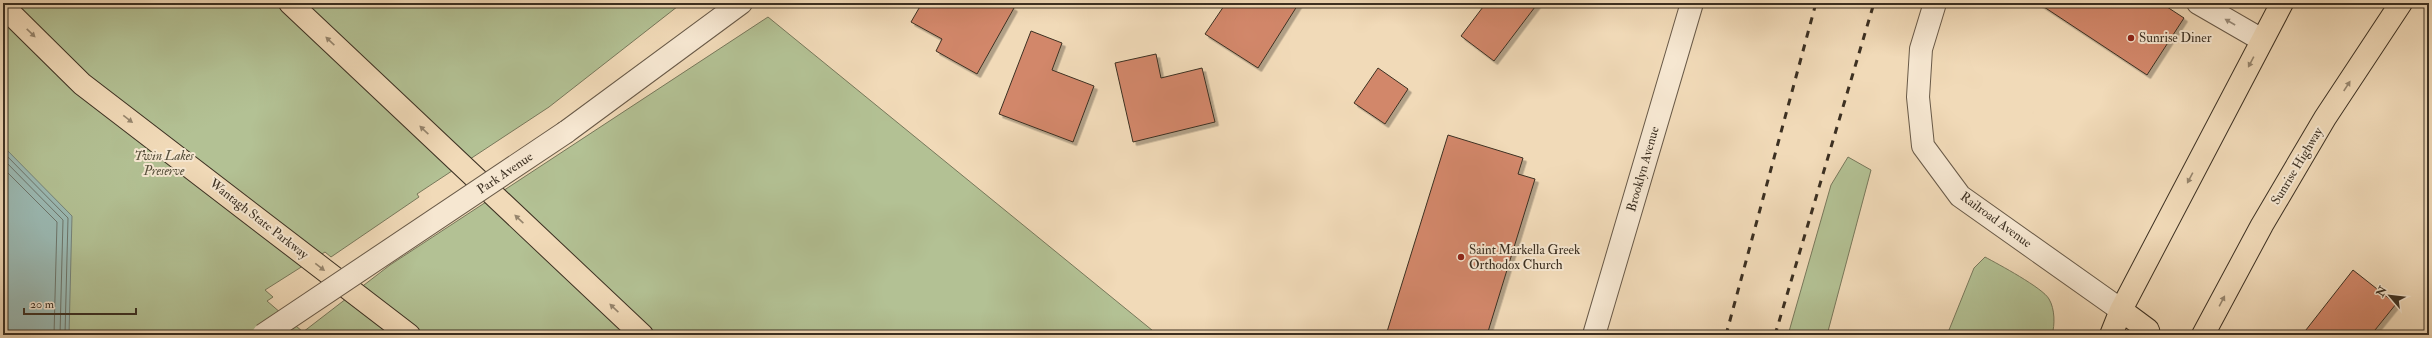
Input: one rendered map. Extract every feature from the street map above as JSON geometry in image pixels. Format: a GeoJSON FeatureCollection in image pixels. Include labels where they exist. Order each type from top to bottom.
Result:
{"type":"FeatureCollection","features":[{"type":"Feature","properties":{"kind":"highway"},"geometry":{"type":"LineString","coordinates":[[290,3],[642,335]]}},
{"type":"Feature","properties":{"kind":"highway"},"geometry":{"type":"LineString","coordinates":[[2111,335],[2121,310],[2282,3]]}},
{"type":"Feature","properties":{"kind":"highway","name":"Sunrise Highway"},"geometry":{"type":"LineString","coordinates":[[2203,335],[2262,225],[2325,118],[2401,3]]}},
{"type":"Feature","properties":{"kind":"highway","name":"Wantagh State Parkway"},"geometry":{"type":"LineString","coordinates":[[3,6],[82,84],[409,335]]}},
{"type":"Feature","properties":{"kind":"highway"},"geometry":{"type":"LineString","coordinates":[[2121,310],[2148,330],[2149,335]]}},
{"type":"Feature","properties":{"kind":"street","name":"Park Avenue"},"geometry":{"type":"LineString","coordinates":[[263,335],[566,132],[741,3]]}},
{"type":"Feature","properties":{"kind":"street","name":"Brooklyn Avenue"},"geometry":{"type":"LineString","coordinates":[[1594,335],[1692,3]]}},
{"type":"Feature","properties":{"kind":"street","name":"Railroad Avenue"},"geometry":{"type":"LineString","coordinates":[[1935,3],[1921,50],[1918,97],[1923,146],[1960,196],[2121,310]]}},
{"type":"Feature","properties":{"kind":"street"},"geometry":{"type":"LineString","coordinates":[[2198,3],[2262,40]]}},
{"type":"Feature","properties":{"kind":"green space","name":"Twin Lakes Preserve"},"geometry":{"type":"Polygon","coordinates":[[[3,3],[682,3],[549,107],[417,194],[419,197],[331,257],[325,252],[265,290],[273,297],[267,301],[303,332],[390,265],[768,17],[1158,335],[3,335],[3,3]]]}},
{"type":"Feature","properties":{"kind":"green space"},"geometry":{"type":"Polygon","coordinates":[[[1848,157],[1871,170],[1827,335],[1788,335],[1831,185],[1848,157]]]}},
{"type":"Feature","properties":{"kind":"green space"},"geometry":{"type":"Polygon","coordinates":[[[1985,257],[2020,276],[2045,294],[2051,303],[2053,312],[2054,327],[2052,335],[1947,335],[1974,268],[1985,257]]]}},
{"type":"Feature","properties":{"kind":"water"},"geometry":{"type":"Polygon","coordinates":[[[3,146],[72,216],[69,335],[3,335],[3,146]]]}},
{"type":"Feature","properties":{"kind":"building"},"geometry":{"type":"Polygon","coordinates":[[[922,3],[1006,3],[1014,8],[977,74],[936,51],[942,39],[911,22],[922,3]]]}},
{"type":"Feature","properties":{"kind":"building"},"geometry":{"type":"Polygon","coordinates":[[[1226,3],[1299,3],[1258,68],[1205,34],[1226,3]]]}},
{"type":"Feature","properties":{"kind":"building"},"geometry":{"type":"Polygon","coordinates":[[[1486,3],[1538,3],[1494,61],[1461,36],[1486,3]]]}},
{"type":"Feature","properties":{"kind":"building","name":"Sunrise Diner"},"geometry":{"type":"Polygon","coordinates":[[[2038,3],[2161,3],[2184,18],[2147,75],[2038,3]]]}},
{"type":"Feature","properties":{"kind":"building"},"geometry":{"type":"Polygon","coordinates":[[[1031,31],[1062,43],[1052,70],[1094,86],[1073,142],[999,114],[1031,31]]]}},
{"type":"Feature","properties":{"kind":"building"},"geometry":{"type":"Polygon","coordinates":[[[1156,54],[1161,78],[1202,68],[1215,122],[1133,142],[1115,63],[1156,54]]]}},
{"type":"Feature","properties":{"kind":"building"},"geometry":{"type":"Polygon","coordinates":[[[1378,68],[1408,89],[1385,124],[1354,103],[1378,68]]]}},
{"type":"Feature","properties":{"kind":"building","name":"Saint Markella Greek Orthodox Church"},"geometry":{"type":"Polygon","coordinates":[[[1448,135],[1523,158],[1518,174],[1535,179],[1487,335],[1386,335],[1448,135]]]}},
{"type":"Feature","properties":{"kind":"building"},"geometry":{"type":"Polygon","coordinates":[[[2353,270],[2396,304],[2371,335],[2302,335],[2353,270]]]}},
{"type":"Feature","properties":{"kind":"railway"},"geometry":{"type":"LineString","coordinates":[[1726,335],[1816,3]]}},
{"type":"Feature","properties":{"kind":"railway"},"geometry":{"type":"LineString","coordinates":[[1775,335],[1874,3]]}},
{"type":"Feature","properties":{"kind":"place","name":"Sunrise Diner"},"geometry":{"type":"Point","coordinates":[2131,38]}},
{"type":"Feature","properties":{"kind":"place","name":"Saint Markella Greek Orthodox Church"},"geometry":{"type":"Point","coordinates":[1461,257]}}]}
